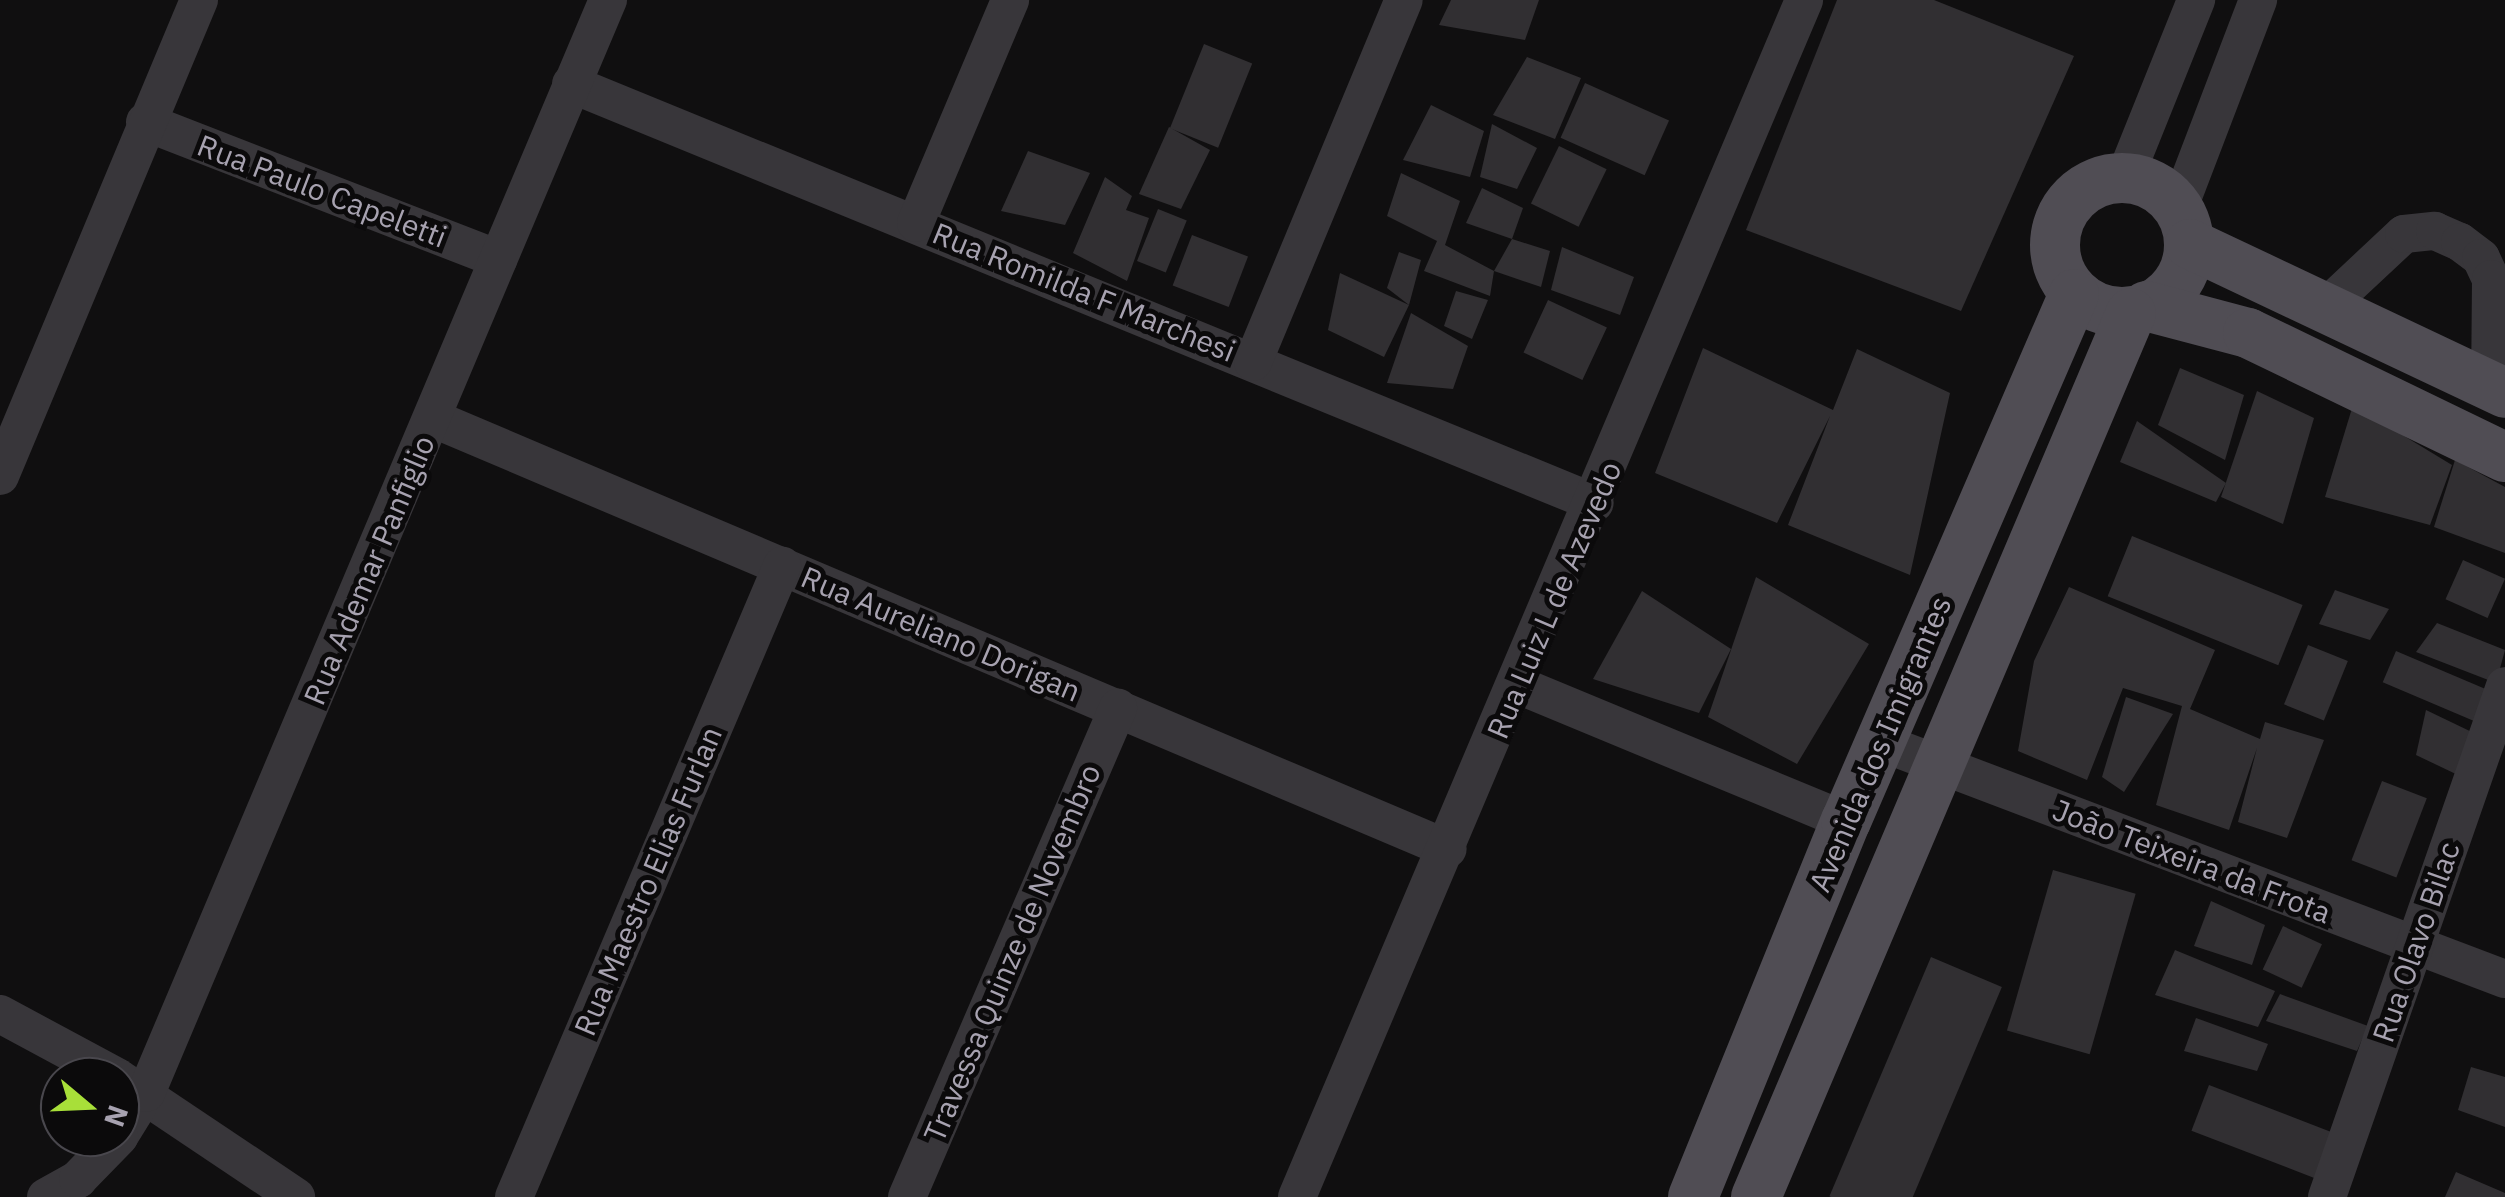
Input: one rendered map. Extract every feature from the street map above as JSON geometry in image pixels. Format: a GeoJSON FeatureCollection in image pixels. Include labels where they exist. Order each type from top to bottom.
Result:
{"type":"FeatureCollection","features":[{"type":"Feature","properties":{"kind":"main road"},"geometry":{"type":"LineString","coordinates":[[2497,389],[2328,305],[2184,225],[2156,186],[2126,177],[2086,186],[2060,218],[2055,258],[2074,294],[2100,310],[2138,309],[2248,333],[2505,457]]}},
{"type":"Feature","properties":{"kind":"main road"},"geometry":{"type":"LineString","coordinates":[[2138,309],[2164,299],[2184,274],[2184,225]]}},
{"type":"Feature","properties":{"kind":"main road","name":"Avenida dos Imigrantes"},"geometry":{"type":"LineString","coordinates":[[1693,1197],[1846,821],[2074,294]]}},
{"type":"Feature","properties":{"kind":"main road","name":"Avenida dos Imigrantes"},"geometry":{"type":"LineString","coordinates":[[1756,1197],[1939,762],[2138,309]]}},
{"type":"Feature","properties":{"kind":"street"},"geometry":{"type":"LineString","coordinates":[[0,476],[145,122],[200,0]]}},
{"type":"Feature","properties":{"kind":"street","name":"Rua Ademar Panfiglio"},"geometry":{"type":"LineString","coordinates":[[140,1057],[434,418],[608,0]]}},
{"type":"Feature","properties":{"kind":"street"},"geometry":{"type":"LineString","coordinates":[[916,223],[1010,0]]}},
{"type":"Feature","properties":{"kind":"street"},"geometry":{"type":"LineString","coordinates":[[1252,362],[1404,0]]}},
{"type":"Feature","properties":{"kind":"street","name":"Rua Luiz L de Azevedo"},"geometry":{"type":"LineString","coordinates":[[1297,1197],[1595,503],[1804,0]]}},
{"type":"Feature","properties":{"kind":"street"},"geometry":{"type":"LineString","coordinates":[[2126,177],[2196,0]]}},
{"type":"Feature","properties":{"kind":"street"},"geometry":{"type":"LineString","coordinates":[[2184,225],[2258,0]]}},
{"type":"Feature","properties":{"kind":"street","name":"Rua Romilda F Marchesi"},"geometry":{"type":"LineString","coordinates":[[572,84],[1595,503]]}},
{"type":"Feature","properties":{"kind":"street","name":"Rua Paulo Capeletti"},"geometry":{"type":"LineString","coordinates":[[145,122],[498,260]]}},
{"type":"Feature","properties":{"kind":"street"},"geometry":{"type":"LineString","coordinates":[[2328,305],[2404,234],[2435,232],[2460,242],[2480,258],[2492,279],[2497,389]]}},
{"type":"Feature","properties":{"kind":"street","name":"Rua Aureliano Dorigan"},"geometry":{"type":"LineString","coordinates":[[434,418],[1448,848]]}},
{"type":"Feature","properties":{"kind":"street","name":"Rua Maestro Elias Furlan"},"geometry":{"type":"LineString","coordinates":[[514,1197],[782,566]]}},
{"type":"Feature","properties":{"kind":"street"},"geometry":{"type":"LineString","coordinates":[[1518,684],[1846,821]]}},
{"type":"Feature","properties":{"kind":"street","name":"Rua Olavo Bilac"},"geometry":{"type":"LineString","coordinates":[[2328,1197],[2505,686]]}},
{"type":"Feature","properties":{"kind":"street","name":"Travessa Quinze de Novembro"},"geometry":{"type":"LineString","coordinates":[[907,1197],[1118,708]]}},
{"type":"Feature","properties":{"kind":"street","name":"João Teixeira da Frota"},"geometry":{"type":"LineString","coordinates":[[1880,742],[2505,980]]}},
{"type":"Feature","properties":{"kind":"street"},"geometry":{"type":"LineString","coordinates":[[0,1014],[80,1057]]}},
{"type":"Feature","properties":{"kind":"street"},"geometry":{"type":"LineString","coordinates":[[140,1091],[296,1197]]}},
{"type":"Feature","properties":{"kind":"street","name":"Rua Ademar Panfiglio"},"geometry":{"type":"LineString","coordinates":[[46,1197],[78,1179],[99,1157]]}},
{"type":"Feature","properties":{"kind":"building"},"geometry":{"type":"Polygon","coordinates":[[[1451,0],[1539,0],[1525,40],[1439,25],[1451,0]]]}},
{"type":"Feature","properties":{"kind":"building"},"geometry":{"type":"Polygon","coordinates":[[[1837,0],[1934,0],[2074,56],[1961,311],[1746,230],[1837,0]]]}},
{"type":"Feature","properties":{"kind":"building"},"geometry":{"type":"Polygon","coordinates":[[[1204,44],[1252,63],[1218,148],[1170,128],[1204,44]]]}},
{"type":"Feature","properties":{"kind":"building"},"geometry":{"type":"Polygon","coordinates":[[[1527,57],[1581,78],[1555,139],[1493,115],[1527,57]]]}},
{"type":"Feature","properties":{"kind":"building"},"geometry":{"type":"Polygon","coordinates":[[[1585,83],[1669,120],[1645,175],[1561,138],[1585,83]]]}},
{"type":"Feature","properties":{"kind":"building"},"geometry":{"type":"Polygon","coordinates":[[[1431,105],[1484,131],[1470,177],[1403,160],[1431,105]]]}},
{"type":"Feature","properties":{"kind":"building"},"geometry":{"type":"Polygon","coordinates":[[[1492,124],[1537,148],[1517,189],[1480,177],[1492,124]]]}},
{"type":"Feature","properties":{"kind":"building"},"geometry":{"type":"Polygon","coordinates":[[[1169,127],[1210,150],[1181,209],[1139,194],[1169,127]]]}},
{"type":"Feature","properties":{"kind":"building"},"geometry":{"type":"Polygon","coordinates":[[[1559,146],[1607,169],[1579,227],[1531,204],[1559,146]]]}},
{"type":"Feature","properties":{"kind":"building"},"geometry":{"type":"Polygon","coordinates":[[[1028,151],[1090,173],[1065,225],[1001,211],[1028,151]]]}},
{"type":"Feature","properties":{"kind":"building"},"geometry":{"type":"Polygon","coordinates":[[[1401,173],[1460,201],[1445,245],[1494,271],[1490,296],[1424,271],[1437,241],[1387,216],[1401,173]]]}},
{"type":"Feature","properties":{"kind":"building"},"geometry":{"type":"Polygon","coordinates":[[[1105,177],[1132,196],[1126,210],[1149,218],[1127,281],[1073,253],[1105,177]]]}},
{"type":"Feature","properties":{"kind":"building"},"geometry":{"type":"Polygon","coordinates":[[[1482,188],[1523,208],[1512,239],[1466,223],[1482,188]]]}},
{"type":"Feature","properties":{"kind":"building"},"geometry":{"type":"Polygon","coordinates":[[[1158,209],[1187,221],[1166,273],[1137,261],[1158,209]]]}},
{"type":"Feature","properties":{"kind":"building"},"geometry":{"type":"Polygon","coordinates":[[[1192,235],[1248,257],[1229,307],[1173,285],[1192,235]]]}},
{"type":"Feature","properties":{"kind":"building"},"geometry":{"type":"Polygon","coordinates":[[[1512,239],[1550,251],[1541,287],[1494,271],[1512,239]]]}},
{"type":"Feature","properties":{"kind":"building"},"geometry":{"type":"Polygon","coordinates":[[[1562,247],[1634,277],[1620,315],[1551,290],[1562,247]]]}},
{"type":"Feature","properties":{"kind":"building"},"geometry":{"type":"Polygon","coordinates":[[[1399,252],[1421,260],[1409,305],[1387,288],[1399,252]]]}},
{"type":"Feature","properties":{"kind":"building"},"geometry":{"type":"Polygon","coordinates":[[[1340,273],[1409,305],[1384,357],[1328,330],[1340,273]]]}},
{"type":"Feature","properties":{"kind":"building"},"geometry":{"type":"Polygon","coordinates":[[[1456,291],[1488,300],[1472,339],[1444,326],[1456,291]]]}},
{"type":"Feature","properties":{"kind":"building"},"geometry":{"type":"Polygon","coordinates":[[[1548,300],[1607,327],[1582,380],[1523,353],[1548,300]]]}},
{"type":"Feature","properties":{"kind":"building"},"geometry":{"type":"Polygon","coordinates":[[[1411,313],[1468,346],[1453,389],[1387,383],[1411,313]]]}},
{"type":"Feature","properties":{"kind":"building"},"geometry":{"type":"Polygon","coordinates":[[[1703,348],[1833,410],[1857,349],[1950,393],[1910,575],[1788,525],[1830,416],[1777,523],[1655,473],[1703,348]]]}},
{"type":"Feature","properties":{"kind":"building"},"geometry":{"type":"Polygon","coordinates":[[[2180,368],[2244,395],[2225,460],[2158,425],[2180,368]]]}},
{"type":"Feature","properties":{"kind":"building"},"geometry":{"type":"Polygon","coordinates":[[[2257,391],[2314,418],[2283,524],[2221,497],[2257,391]]]}},
{"type":"Feature","properties":{"kind":"building"},"geometry":{"type":"Polygon","coordinates":[[[2353,405],[2452,465],[2430,525],[2325,497],[2353,405]]]}},
{"type":"Feature","properties":{"kind":"building"},"geometry":{"type":"Polygon","coordinates":[[[2137,421],[2226,483],[2216,502],[2120,462],[2137,421]]]}},
{"type":"Feature","properties":{"kind":"building"},"geometry":{"type":"Polygon","coordinates":[[[2455,460],[2505,487],[2505,553],[2434,527],[2455,460]]]}},
{"type":"Feature","properties":{"kind":"building"},"geometry":{"type":"Polygon","coordinates":[[[2132,536],[2303,605],[2278,665],[2108,596],[2132,536]]]}},
{"type":"Feature","properties":{"kind":"building"},"geometry":{"type":"Polygon","coordinates":[[[2463,560],[2505,579],[2488,618],[2446,599],[2463,560]]]}},
{"type":"Feature","properties":{"kind":"building"},"geometry":{"type":"Polygon","coordinates":[[[1756,577],[1869,644],[1797,764],[1708,717],[1756,577]]]}},
{"type":"Feature","properties":{"kind":"building"},"geometry":{"type":"Polygon","coordinates":[[[2069,587],[2215,650],[2190,709],[2260,739],[2265,722],[2324,740],[2287,838],[2238,822],[2257,748],[2229,830],[2156,805],[2182,706],[2123,688],[2087,780],[2018,751],[2034,661],[2069,587]]]}},
{"type":"Feature","properties":{"kind":"building"},"geometry":{"type":"Polygon","coordinates":[[[2335,590],[2389,609],[2370,640],[2319,624],[2335,590]]]}},
{"type":"Feature","properties":{"kind":"building"},"geometry":{"type":"Polygon","coordinates":[[[1642,591],[1731,649],[1699,713],[1593,679],[1642,591]]]}},
{"type":"Feature","properties":{"kind":"building"},"geometry":{"type":"Polygon","coordinates":[[[2437,623],[2505,650],[2496,683],[2416,652],[2437,623]]]}},
{"type":"Feature","properties":{"kind":"building"},"geometry":{"type":"Polygon","coordinates":[[[2308,645],[2348,661],[2324,720],[2284,704],[2308,645]]]}},
{"type":"Feature","properties":{"kind":"building"},"geometry":{"type":"Polygon","coordinates":[[[2396,651],[2491,691],[2478,723],[2383,682],[2396,651]]]}},
{"type":"Feature","properties":{"kind":"building"},"geometry":{"type":"Polygon","coordinates":[[[2126,697],[2173,714],[2124,792],[2102,777],[2126,697]]]}},
{"type":"Feature","properties":{"kind":"building"},"geometry":{"type":"Polygon","coordinates":[[[2426,710],[2478,735],[2460,776],[2416,755],[2426,710]]]}},
{"type":"Feature","properties":{"kind":"building"},"geometry":{"type":"Polygon","coordinates":[[[2382,781],[2427,798],[2396,878],[2352,860],[2382,781]]]}},
{"type":"Feature","properties":{"kind":"building"},"geometry":{"type":"Polygon","coordinates":[[[2053,870],[2136,894],[2090,1054],[2007,1031],[2053,870]]]}},
{"type":"Feature","properties":{"kind":"building"},"geometry":{"type":"Polygon","coordinates":[[[2211,901],[2265,925],[2252,965],[2194,946],[2211,901]]]}},
{"type":"Feature","properties":{"kind":"building"},"geometry":{"type":"Polygon","coordinates":[[[2283,926],[2322,944],[2302,988],[2263,970],[2283,926]]]}},
{"type":"Feature","properties":{"kind":"building"},"geometry":{"type":"Polygon","coordinates":[[[2175,950],[2275,991],[2258,1027],[2155,995],[2175,950]]]}},
{"type":"Feature","properties":{"kind":"building"},"geometry":{"type":"Polygon","coordinates":[[[1931,957],[2002,987],[1913,1197],[1829,1196],[1931,957]]]}},
{"type":"Feature","properties":{"kind":"building"},"geometry":{"type":"Polygon","coordinates":[[[2280,994],[2368,1026],[2357,1051],[2266,1021],[2280,994]]]}},
{"type":"Feature","properties":{"kind":"building"},"geometry":{"type":"Polygon","coordinates":[[[2196,1018],[2268,1044],[2257,1071],[2184,1051],[2196,1018]]]}},
{"type":"Feature","properties":{"kind":"building"},"geometry":{"type":"Polygon","coordinates":[[[2471,1067],[2505,1077],[2505,1127],[2458,1110],[2471,1067]]]}},
{"type":"Feature","properties":{"kind":"building"},"geometry":{"type":"Polygon","coordinates":[[[2209,1085],[2335,1133],[2317,1179],[2191,1131],[2209,1085]]]}},
{"type":"Feature","properties":{"kind":"building"},"geometry":{"type":"Polygon","coordinates":[[[2456,1172],[2505,1193],[2505,1197],[2445,1197],[2456,1172]]]}}]}
